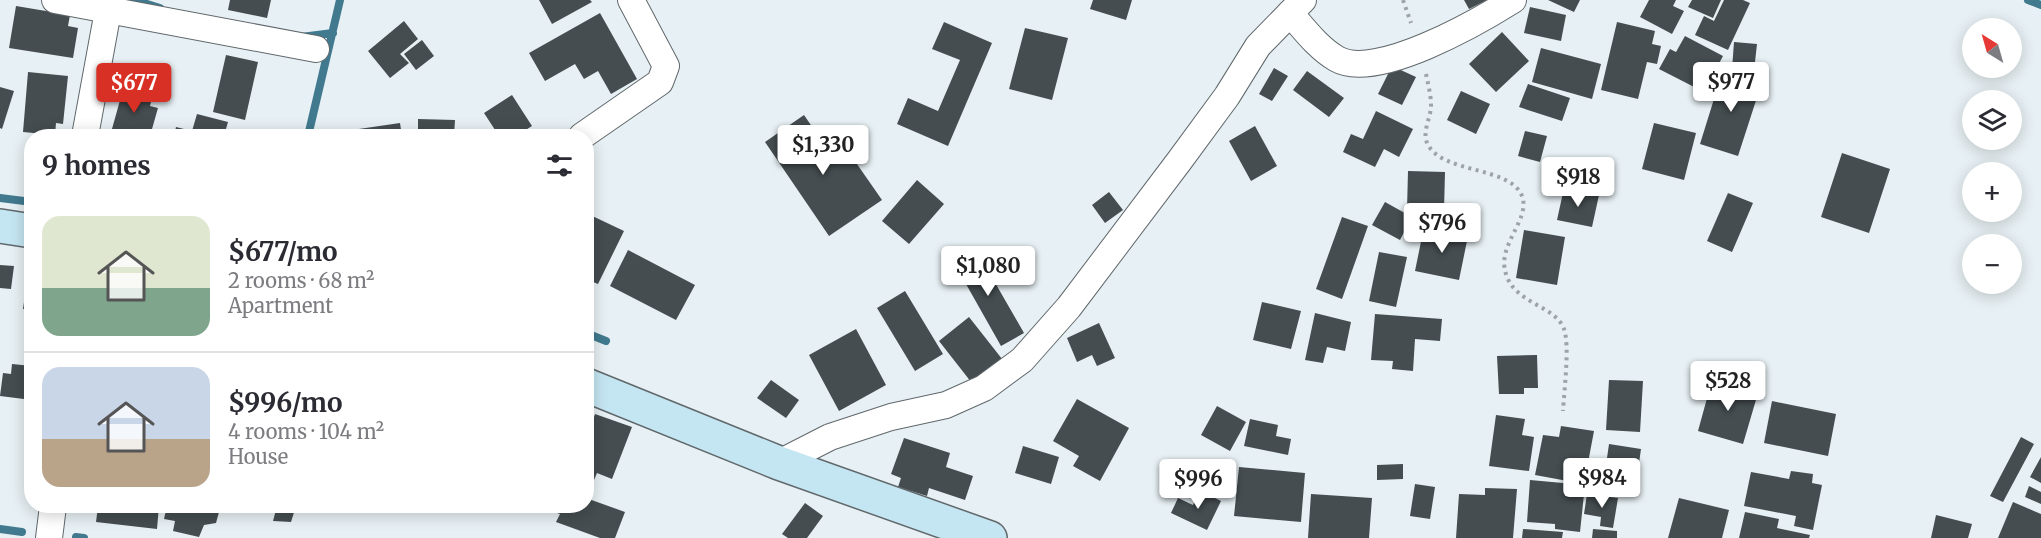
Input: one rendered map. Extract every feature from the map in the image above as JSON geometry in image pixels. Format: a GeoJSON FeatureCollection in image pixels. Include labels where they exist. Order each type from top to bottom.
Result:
{"type":"FeatureCollection","features":[{"type":"Feature","properties":{"kind":"main road"},"geometry":{"type":"LineString","coordinates":[[0,226],[24,230]]}},
{"type":"Feature","properties":{"kind":"main road"},"geometry":{"type":"LineString","coordinates":[[594,388],[779,463],[990,538]]}},
{"type":"Feature","properties":{"kind":"street"},"geometry":{"type":"LineString","coordinates":[[55,0],[109,5],[316,49]]}},
{"type":"Feature","properties":{"kind":"street"},"geometry":{"type":"LineString","coordinates":[[592,129],[660,82],[666,66],[631,0]]}},
{"type":"Feature","properties":{"kind":"street"},"geometry":{"type":"LineString","coordinates":[[779,463],[830,437],[891,417],[946,405],[984,388],[1022,360],[1069,307],[1180,160],[1227,96],[1258,46],[1297,7],[1324,49],[1338,60],[1353,64],[1381,61],[1420,49],[1483,18],[1513,0]]}},
{"type":"Feature","properties":{"kind":"street"},"geometry":{"type":"LineString","coordinates":[[86,129],[109,5]]}},
{"type":"Feature","properties":{"kind":"street"},"geometry":{"type":"LineString","coordinates":[[49,538],[52,513]]}},
{"type":"Feature","properties":{"kind":"path"},"geometry":{"type":"LineString","coordinates":[[1420,49],[1431,107],[1425,134],[1427,144],[1433,151],[1451,162],[1515,187],[1522,197],[1523,210],[1504,251],[1505,273],[1514,289],[1536,306],[1556,316],[1564,329],[1563,411]]}},
{"type":"Feature","properties":{"kind":"building"},"geometry":{"type":"Polygon","coordinates":[[[230,0],[271,0],[267,18],[228,10],[230,0]]]}},
{"type":"Feature","properties":{"kind":"building"},"geometry":{"type":"Polygon","coordinates":[[[539,0],[590,0],[592,2],[552,24],[539,0]]]}},
{"type":"Feature","properties":{"kind":"building"},"geometry":{"type":"Polygon","coordinates":[[[1093,0],[1132,0],[1126,20],[1090,9],[1093,0]]]}},
{"type":"Feature","properties":{"kind":"building"},"geometry":{"type":"Polygon","coordinates":[[[1464,0],[1487,0],[1469,9],[1464,0]]]}},
{"type":"Feature","properties":{"kind":"building"},"geometry":{"type":"Polygon","coordinates":[[[1548,0],[1580,0],[1574,12],[1548,0]]]}},
{"type":"Feature","properties":{"kind":"building"},"geometry":{"type":"Polygon","coordinates":[[[1649,0],[1676,0],[1673,6],[1684,11],[1672,34],[1640,17],[1649,0]]]}},
{"type":"Feature","properties":{"kind":"building"},"geometry":{"type":"Polygon","coordinates":[[[1692,0],[1721,0],[1713,18],[1688,7],[1692,0]]]}},
{"type":"Feature","properties":{"kind":"building"},"geometry":{"type":"Polygon","coordinates":[[[1724,0],[1743,0],[1750,3],[1728,50],[1695,35],[1704,16],[1714,21],[1724,0]]]}},
{"type":"Feature","properties":{"kind":"building"},"geometry":{"type":"Polygon","coordinates":[[[16,6],[70,15],[68,26],[78,28],[73,58],[9,48],[16,6]]]}},
{"type":"Feature","properties":{"kind":"building"},"geometry":{"type":"Polygon","coordinates":[[[1530,7],[1566,15],[1561,41],[1524,33],[1530,7]]]}},
{"type":"Feature","properties":{"kind":"building"},"geometry":{"type":"Polygon","coordinates":[[[600,13],[637,79],[611,94],[598,71],[584,79],[575,64],[545,81],[529,53],[600,13]]]}},
{"type":"Feature","properties":{"kind":"building"},"geometry":{"type":"Polygon","coordinates":[[[404,21],[418,39],[400,54],[409,63],[390,78],[368,51],[404,21]]]}},
{"type":"Feature","properties":{"kind":"building"},"geometry":{"type":"Polygon","coordinates":[[[944,22],[992,43],[948,146],[897,124],[908,98],[938,111],[960,60],[932,49],[944,22]]]}},
{"type":"Feature","properties":{"kind":"building"},"geometry":{"type":"Polygon","coordinates":[[[1617,22],[1655,31],[1652,44],[1661,46],[1657,64],[1647,62],[1638,99],[1601,90],[1617,22]]]}},
{"type":"Feature","properties":{"kind":"building"},"geometry":{"type":"Polygon","coordinates":[[[1025,28],[1068,38],[1052,100],[1009,89],[1025,28]]]}},
{"type":"Feature","properties":{"kind":"building"},"geometry":{"type":"Polygon","coordinates":[[[1502,32],[1529,61],[1496,92],[1469,64],[1502,32]]]}},
{"type":"Feature","properties":{"kind":"building"},"geometry":{"type":"Polygon","coordinates":[[[1685,36],[1723,56],[1704,92],[1659,69],[1670,49],[1676,52],[1685,36]]]}},
{"type":"Feature","properties":{"kind":"building"},"geometry":{"type":"Polygon","coordinates":[[[422,40],[434,56],[416,70],[404,54],[422,40]]]}},
{"type":"Feature","properties":{"kind":"building"},"geometry":{"type":"Polygon","coordinates":[[[1734,42],[1757,44],[1754,71],[1732,69],[1734,42]]]}},
{"type":"Feature","properties":{"kind":"building"},"geometry":{"type":"Polygon","coordinates":[[[1541,48],[1601,64],[1592,99],[1532,82],[1541,48]]]}},
{"type":"Feature","properties":{"kind":"building"},"geometry":{"type":"Polygon","coordinates":[[[226,55],[258,62],[245,120],[213,112],[226,55]]]}},
{"type":"Feature","properties":{"kind":"building"},"geometry":{"type":"Polygon","coordinates":[[[1392,66],[1416,77],[1402,105],[1378,94],[1392,66]]]}},
{"type":"Feature","properties":{"kind":"building"},"geometry":{"type":"Polygon","coordinates":[[[1274,68],[1288,76],[1272,101],[1259,94],[1274,68]]]}},
{"type":"Feature","properties":{"kind":"building"},"geometry":{"type":"Polygon","coordinates":[[[1723,70],[1762,82],[1738,156],[1700,144],[1723,70]]]}},
{"type":"Feature","properties":{"kind":"building"},"geometry":{"type":"Polygon","coordinates":[[[1307,71],[1344,98],[1329,117],[1293,90],[1307,71]]]}},
{"type":"Feature","properties":{"kind":"building"},"geometry":{"type":"Polygon","coordinates":[[[28,72],[68,76],[63,124],[56,123],[56,129],[24,129],[23,132],[28,72]]]}},
{"type":"Feature","properties":{"kind":"building"},"geometry":{"type":"Polygon","coordinates":[[[1528,84],[1570,98],[1562,121],[1519,107],[1528,84]]]}},
{"type":"Feature","properties":{"kind":"building"},"geometry":{"type":"Polygon","coordinates":[[[124,86],[153,94],[150,106],[158,108],[152,129],[112,129],[124,86]]]}},
{"type":"Feature","properties":{"kind":"building"},"geometry":{"type":"Polygon","coordinates":[[[0,87],[14,91],[2,129],[0,128],[0,87]]]}},
{"type":"Feature","properties":{"kind":"building"},"geometry":{"type":"Polygon","coordinates":[[[1461,91],[1490,104],[1476,134],[1447,120],[1461,91]]]}},
{"type":"Feature","properties":{"kind":"building"},"geometry":{"type":"Polygon","coordinates":[[[512,95],[532,126],[527,129],[494,129],[484,113],[512,95]]]}},
{"type":"Feature","properties":{"kind":"building"},"geometry":{"type":"Polygon","coordinates":[[[1376,111],[1413,129],[1399,157],[1384,149],[1375,167],[1343,152],[1351,134],[1363,139],[1376,111]]]}},
{"type":"Feature","properties":{"kind":"building"},"geometry":{"type":"Polygon","coordinates":[[[197,114],[228,122],[226,129],[193,129],[197,114]]]}},
{"type":"Feature","properties":{"kind":"building"},"geometry":{"type":"Polygon","coordinates":[[[804,115],[837,163],[850,154],[882,200],[829,236],[765,142],[804,115]]]}},
{"type":"Feature","properties":{"kind":"building"},"geometry":{"type":"Polygon","coordinates":[[[418,119],[455,120],[454,129],[418,129],[418,119]]]}},
{"type":"Feature","properties":{"kind":"building"},"geometry":{"type":"Polygon","coordinates":[[[400,123],[401,129],[359,129],[400,123]]]}},
{"type":"Feature","properties":{"kind":"building"},"geometry":{"type":"Polygon","coordinates":[[[1654,123],[1696,133],[1684,180],[1642,169],[1654,123]]]}},
{"type":"Feature","properties":{"kind":"building"},"geometry":{"type":"Polygon","coordinates":[[[1255,126],[1277,166],[1251,181],[1229,141],[1255,126]]]}},
{"type":"Feature","properties":{"kind":"building"},"geometry":{"type":"Polygon","coordinates":[[[1525,131],[1547,136],[1540,162],[1518,156],[1525,131]]]}},
{"type":"Feature","properties":{"kind":"building"},"geometry":{"type":"Polygon","coordinates":[[[1842,153],[1890,169],[1869,233],[1821,217],[1842,153]]]}},
{"type":"Feature","properties":{"kind":"building"},"geometry":{"type":"Polygon","coordinates":[[[1408,171],[1445,172],[1444,210],[1407,210],[1408,171]]]}},
{"type":"Feature","properties":{"kind":"building"},"geometry":{"type":"Polygon","coordinates":[[[917,180],[944,204],[909,244],[882,221],[917,180]]]}},
{"type":"Feature","properties":{"kind":"building"},"geometry":{"type":"Polygon","coordinates":[[[1564,188],[1599,195],[1592,227],[1557,220],[1564,188]]]}},
{"type":"Feature","properties":{"kind":"building"},"geometry":{"type":"Polygon","coordinates":[[[1109,192],[1123,210],[1105,223],[1092,205],[1109,192]]]}},
{"type":"Feature","properties":{"kind":"building"},"geometry":{"type":"Polygon","coordinates":[[[1728,193],[1753,203],[1732,252],[1707,241],[1728,193]]]}},
{"type":"Feature","properties":{"kind":"building"},"geometry":{"type":"Polygon","coordinates":[[[1385,202],[1412,217],[1400,240],[1372,225],[1385,202]]]}},
{"type":"Feature","properties":{"kind":"building"},"geometry":{"type":"Polygon","coordinates":[[[594,217],[624,231],[598,284],[594,282],[594,217]]]}},
{"type":"Feature","properties":{"kind":"building"},"geometry":{"type":"Polygon","coordinates":[[[1342,217],[1368,226],[1342,299],[1316,289],[1342,217]]]}},
{"type":"Feature","properties":{"kind":"building"},"geometry":{"type":"Polygon","coordinates":[[[1424,227],[1468,236],[1459,280],[1415,271],[1424,227]]]}},
{"type":"Feature","properties":{"kind":"building"},"geometry":{"type":"Polygon","coordinates":[[[1524,230],[1565,237],[1557,285],[1516,278],[1524,230]]]}},
{"type":"Feature","properties":{"kind":"building"},"geometry":{"type":"Polygon","coordinates":[[[975,248],[1024,333],[1001,346],[953,261],[975,248]]]}},
{"type":"Feature","properties":{"kind":"building"},"geometry":{"type":"Polygon","coordinates":[[[628,250],[695,285],[676,320],[610,286],[628,250]]]}},
{"type":"Feature","properties":{"kind":"building"},"geometry":{"type":"Polygon","coordinates":[[[1379,252],[1407,257],[1396,307],[1369,301],[1379,252]]]}},
{"type":"Feature","properties":{"kind":"building"},"geometry":{"type":"Polygon","coordinates":[[[0,265],[14,266],[11,289],[0,288],[0,265]]]}},
{"type":"Feature","properties":{"kind":"building"},"geometry":{"type":"Polygon","coordinates":[[[905,291],[943,354],[915,371],[877,308],[905,291]]]}},
{"type":"Feature","properties":{"kind":"building"},"geometry":{"type":"Polygon","coordinates":[[[1262,302],[1301,311],[1291,349],[1253,340],[1262,302]]]}},
{"type":"Feature","properties":{"kind":"building"},"geometry":{"type":"Polygon","coordinates":[[[1315,313],[1351,322],[1345,351],[1327,347],[1323,363],[1305,360],[1315,313]]]}},
{"type":"Feature","properties":{"kind":"building"},"geometry":{"type":"Polygon","coordinates":[[[1375,314],[1442,319],[1440,341],[1415,339],[1413,371],[1392,369],[1393,361],[1371,360],[1375,314]]]}},
{"type":"Feature","properties":{"kind":"building"},"geometry":{"type":"Polygon","coordinates":[[[969,317],[1006,364],[975,387],[939,341],[969,317]]]}},
{"type":"Feature","properties":{"kind":"building"},"geometry":{"type":"Polygon","coordinates":[[[1099,323],[1115,358],[1097,366],[1092,355],[1077,362],[1067,338],[1099,323]]]}},
{"type":"Feature","properties":{"kind":"building"},"geometry":{"type":"Polygon","coordinates":[[[856,329],[886,385],[839,411],[809,355],[856,329]]]}},
{"type":"Feature","properties":{"kind":"building"},"geometry":{"type":"Polygon","coordinates":[[[1537,355],[1538,388],[1524,388],[1524,394],[1499,394],[1497,356],[1537,355]]]}},
{"type":"Feature","properties":{"kind":"building"},"geometry":{"type":"Polygon","coordinates":[[[12,364],[24,365],[24,399],[0,396],[3,373],[11,374],[12,364]]]}},
{"type":"Feature","properties":{"kind":"building"},"geometry":{"type":"Polygon","coordinates":[[[771,380],[799,400],[786,418],[757,398],[771,380]]]}},
{"type":"Feature","properties":{"kind":"building"},"geometry":{"type":"Polygon","coordinates":[[[1609,380],[1643,381],[1640,432],[1606,430],[1609,380]]]}},
{"type":"Feature","properties":{"kind":"building"},"geometry":{"type":"Polygon","coordinates":[[[1712,380],[1758,393],[1743,444],[1698,431],[1712,380]]]}},
{"type":"Feature","properties":{"kind":"building"},"geometry":{"type":"Polygon","coordinates":[[[1077,399],[1129,428],[1100,481],[1073,466],[1079,456],[1053,441],[1077,399]]]}},
{"type":"Feature","properties":{"kind":"building"},"geometry":{"type":"Polygon","coordinates":[[[1772,401],[1836,414],[1828,456],[1764,443],[1772,401]]]}},
{"type":"Feature","properties":{"kind":"building"},"geometry":{"type":"Polygon","coordinates":[[[1217,406],[1246,422],[1230,451],[1201,435],[1217,406]]]}},
{"type":"Feature","properties":{"kind":"building"},"geometry":{"type":"Polygon","coordinates":[[[595,414],[632,427],[612,479],[597,473],[594,480],[595,414]]]}},
{"type":"Feature","properties":{"kind":"building"},"geometry":{"type":"Polygon","coordinates":[[[1496,415],[1525,419],[1522,435],[1534,437],[1529,471],[1489,466],[1496,415]]]}},
{"type":"Feature","properties":{"kind":"building"},"geometry":{"type":"Polygon","coordinates":[[[1250,419],[1278,425],[1276,436],[1291,439],[1288,455],[1244,446],[1250,419]]]}},
{"type":"Feature","properties":{"kind":"building"},"geometry":{"type":"Polygon","coordinates":[[[1561,426],[1594,431],[1584,484],[1535,475],[1543,435],[1559,437],[1561,426]]]}},
{"type":"Feature","properties":{"kind":"building"},"geometry":{"type":"Polygon","coordinates":[[[2021,437],[2034,444],[2003,502],[1990,496],[2021,437]]]}},
{"type":"Feature","properties":{"kind":"building"},"geometry":{"type":"Polygon","coordinates":[[[904,438],[950,453],[946,467],[973,476],[965,500],[929,488],[927,496],[898,487],[901,478],[891,474],[904,438]]]}},
{"type":"Feature","properties":{"kind":"building"},"geometry":{"type":"Polygon","coordinates":[[[1609,444],[1641,449],[1636,484],[1604,479],[1609,444]]]}},
{"type":"Feature","properties":{"kind":"building"},"geometry":{"type":"Polygon","coordinates":[[[1023,446],[1059,457],[1051,484],[1015,473],[1023,446]]]}},
{"type":"Feature","properties":{"kind":"building"},"geometry":{"type":"Polygon","coordinates":[[[2041,457],[2041,483],[2030,477],[2041,457]]]}},
{"type":"Feature","properties":{"kind":"building"},"geometry":{"type":"Polygon","coordinates":[[[1403,464],[1403,479],[1377,480],[1377,465],[1403,464]]]}},
{"type":"Feature","properties":{"kind":"building"},"geometry":{"type":"Polygon","coordinates":[[[1239,467],[1305,473],[1301,522],[1234,516],[1239,467]]]}},
{"type":"Feature","properties":{"kind":"building"},"geometry":{"type":"Polygon","coordinates":[[[1791,471],[1813,474],[1812,483],[1822,485],[1813,530],[1794,526],[1796,516],[1744,506],[1751,472],[1789,479],[1791,471]]]}},
{"type":"Feature","properties":{"kind":"building"},"geometry":{"type":"Polygon","coordinates":[[[1530,480],[1585,485],[1580,532],[1555,529],[1555,524],[1527,522],[1530,480]]]}},
{"type":"Feature","properties":{"kind":"building"},"geometry":{"type":"Polygon","coordinates":[[[1415,484],[1435,487],[1430,519],[1410,516],[1415,484]]]}},
{"type":"Feature","properties":{"kind":"building"},"geometry":{"type":"Polygon","coordinates":[[[2029,486],[2041,492],[2041,504],[2025,497],[2029,486]]]}},
{"type":"Feature","properties":{"kind":"building"},"geometry":{"type":"Polygon","coordinates":[[[1485,488],[1517,489],[1513,538],[1456,538],[1459,494],[1485,495],[1485,488]]]}},
{"type":"Feature","properties":{"kind":"building"},"geometry":{"type":"Polygon","coordinates":[[[1199,490],[1221,501],[1207,530],[1171,513],[1178,498],[1193,505],[1199,490]]]}},
{"type":"Feature","properties":{"kind":"building"},"geometry":{"type":"Polygon","coordinates":[[[1311,494],[1372,498],[1369,538],[1308,538],[1311,494]]]}},
{"type":"Feature","properties":{"kind":"building"},"geometry":{"type":"Polygon","coordinates":[[[1587,494],[1618,498],[1613,528],[1600,526],[1601,517],[1584,514],[1587,494]]]}},
{"type":"Feature","properties":{"kind":"building"},"geometry":{"type":"Polygon","coordinates":[[[1679,498],[1729,510],[1722,538],[1668,538],[1679,498]]]}},
{"type":"Feature","properties":{"kind":"building"},"geometry":{"type":"Polygon","coordinates":[[[594,501],[625,512],[615,538],[600,538],[556,522],[560,514],[557,513],[594,513],[594,501]]]}},
{"type":"Feature","properties":{"kind":"building"},"geometry":{"type":"Polygon","coordinates":[[[2013,502],[2041,514],[2041,538],[1998,538],[2013,502]]]}},
{"type":"Feature","properties":{"kind":"building"},"geometry":{"type":"Polygon","coordinates":[[[805,503],[823,516],[807,538],[788,538],[782,534],[805,503]]]}},
{"type":"Feature","properties":{"kind":"building"},"geometry":{"type":"Polygon","coordinates":[[[1745,512],[1779,519],[1777,528],[1810,535],[1809,538],[1739,538],[1745,512]]]}},
{"type":"Feature","properties":{"kind":"building"},"geometry":{"type":"Polygon","coordinates":[[[97,513],[158,513],[157,529],[96,522],[97,513]]]}},
{"type":"Feature","properties":{"kind":"building"},"geometry":{"type":"Polygon","coordinates":[[[165,513],[219,513],[216,523],[204,525],[199,537],[173,531],[175,521],[164,519],[165,513]]]}},
{"type":"Feature","properties":{"kind":"building"},"geometry":{"type":"Polygon","coordinates":[[[275,513],[294,513],[291,522],[273,521],[275,513]]]}},
{"type":"Feature","properties":{"kind":"building"},"geometry":{"type":"Polygon","coordinates":[[[1936,515],[1972,524],[1968,538],[1931,538],[1936,515]]]}},
{"type":"Feature","properties":{"kind":"building"},"geometry":{"type":"Polygon","coordinates":[[[1523,529],[1563,532],[1562,538],[1522,538],[1523,529]]]}},
{"type":"Feature","properties":{"kind":"building"},"geometry":{"type":"Polygon","coordinates":[[[1593,529],[1617,531],[1617,538],[1592,538],[1593,529]]]}},
{"type":"Feature","properties":{"kind":"waterway"},"geometry":{"type":"LineString","coordinates":[[134,0],[160,8]]}},
{"type":"Feature","properties":{"kind":"waterway"},"geometry":{"type":"LineString","coordinates":[[310,129],[340,0]]}},
{"type":"Feature","properties":{"kind":"waterway"},"geometry":{"type":"LineString","coordinates":[[2028,0],[2041,5]]}},
{"type":"Feature","properties":{"kind":"waterway"},"geometry":{"type":"LineString","coordinates":[[301,37],[333,33]]}},
{"type":"Feature","properties":{"kind":"waterway"},"geometry":{"type":"LineString","coordinates":[[0,198],[24,201]]}},
{"type":"Feature","properties":{"kind":"waterway"},"geometry":{"type":"LineString","coordinates":[[594,336],[606,341]]}},
{"type":"Feature","properties":{"kind":"waterway"},"geometry":{"type":"LineString","coordinates":[[0,529],[22,532]]}},
{"type":"Feature","properties":{"kind":"waterway"},"geometry":{"type":"LineString","coordinates":[[76,537],[84,538]]}}]}
